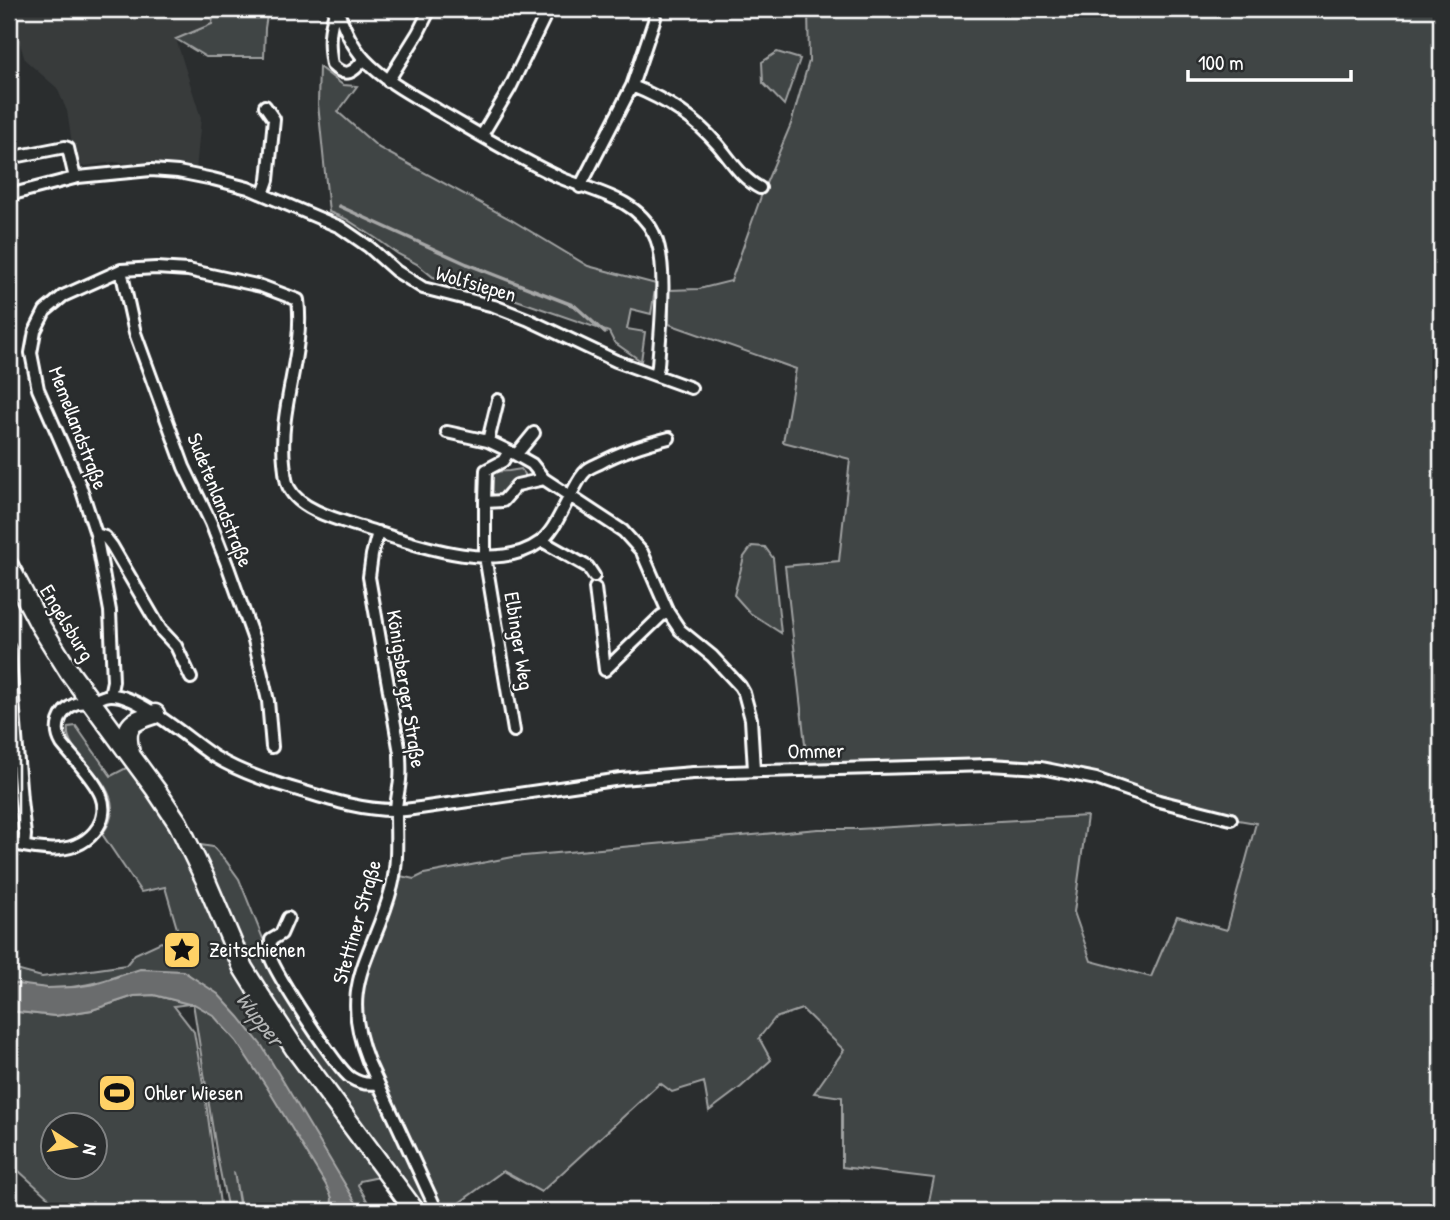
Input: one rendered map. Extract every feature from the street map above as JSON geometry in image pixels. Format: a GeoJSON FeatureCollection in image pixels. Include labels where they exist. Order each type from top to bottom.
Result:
{"type":"FeatureCollection","features":[{"type":"Feature","properties":{"kind":"main road","name":"Engelsburg"},"geometry":{"type":"LineString","coordinates":[[9,566],[40,625],[70,673],[83,702],[131,756],[182,831],[243,968],[261,997],[295,1049],[415,1211]]}},
{"type":"Feature","properties":{"kind":"main road"},"geometry":{"type":"LineString","coordinates":[[131,756],[127,738],[130,726],[137,720],[155,714]]}},
{"type":"Feature","properties":{"kind":"street"},"geometry":{"type":"LineString","coordinates":[[337,9],[330,26],[328,47],[332,65],[350,73],[364,59]]}},
{"type":"Feature","properties":{"kind":"street"},"geometry":{"type":"LineString","coordinates":[[337,9],[349,39],[364,59],[388,81],[546,172],[635,209],[654,234],[662,257],[656,375]]}},
{"type":"Feature","properties":{"kind":"street"},"geometry":{"type":"LineString","coordinates":[[388,81],[430,9]]}},
{"type":"Feature","properties":{"kind":"street"},"geometry":{"type":"LineString","coordinates":[[482,135],[510,88],[546,14]]}},
{"type":"Feature","properties":{"kind":"street"},"geometry":{"type":"LineString","coordinates":[[580,187],[632,86],[655,18]]}},
{"type":"Feature","properties":{"kind":"street"},"geometry":{"type":"LineString","coordinates":[[632,86],[671,104],[696,123],[744,177],[760,188]]}},
{"type":"Feature","properties":{"kind":"street"},"geometry":{"type":"LineString","coordinates":[[263,194],[268,180],[274,119],[265,107]]}},
{"type":"Feature","properties":{"kind":"street"},"geometry":{"type":"LineString","coordinates":[[9,158],[65,147],[68,148],[75,178]]}},
{"type":"Feature","properties":{"kind":"street","name":"Wolfsiepen"},"geometry":{"type":"LineString","coordinates":[[9,195],[75,178],[151,170],[178,172],[248,188],[340,227],[369,247],[396,271],[423,288],[494,306],[616,361],[691,388]]}},
{"type":"Feature","properties":{"kind":"street","name":"Memellandstraße"},"geometry":{"type":"LineString","coordinates":[[110,695],[113,681],[110,611],[96,534],[80,485],[38,389],[32,354],[35,331],[45,311],[63,296],[121,270],[156,268],[188,270],[261,286],[298,300],[300,324],[282,444],[289,489],[300,502],[323,515],[378,533]]}},
{"type":"Feature","properties":{"kind":"street","name":"Sudetenlandstraße"},"geometry":{"type":"LineString","coordinates":[[121,270],[135,333],[184,467],[211,523],[254,640],[268,701],[272,747]]}},
{"type":"Feature","properties":{"kind":"street"},"geometry":{"type":"LineString","coordinates":[[488,441],[498,400]]}},
{"type":"Feature","properties":{"kind":"street"},"geometry":{"type":"LineString","coordinates":[[447,432],[488,441],[532,464],[544,479],[622,531],[642,552],[668,612],[680,630],[724,668],[744,693],[751,719],[754,770]]}},
{"type":"Feature","properties":{"kind":"street","name":"Elbinger Weg"},"geometry":{"type":"LineString","coordinates":[[514,731],[485,556],[486,470],[503,461],[534,433]]}},
{"type":"Feature","properties":{"kind":"street"},"geometry":{"type":"LineString","coordinates":[[378,533],[454,553],[513,555],[542,541],[558,520],[585,471],[614,455],[669,438]]}},
{"type":"Feature","properties":{"kind":"street"},"geometry":{"type":"LineString","coordinates":[[485,502],[503,501],[517,485],[544,479]]}},
{"type":"Feature","properties":{"kind":"street","name":"Königsberger Straße"},"geometry":{"type":"LineString","coordinates":[[378,533],[369,577],[400,753],[401,777],[396,811]]}},
{"type":"Feature","properties":{"kind":"street","name":"Memellandstraße"},"geometry":{"type":"LineString","coordinates":[[96,534],[105,537],[112,546],[161,631],[176,646],[191,678]]}},
{"type":"Feature","properties":{"kind":"street"},"geometry":{"type":"LineString","coordinates":[[542,541],[588,567],[594,582],[605,670],[668,612]]}},
{"type":"Feature","properties":{"kind":"street"},"geometry":{"type":"LineString","coordinates":[[9,648],[25,835],[23,846]]}},
{"type":"Feature","properties":{"kind":"street"},"geometry":{"type":"LineString","coordinates":[[9,843],[51,850],[72,847],[92,835],[99,826],[103,804],[101,794],[59,740],[57,729],[65,711],[83,702],[110,695],[137,702],[217,758],[246,773],[331,800],[396,811]]}},
{"type":"Feature","properties":{"kind":"street","name":"Ommer"},"geometry":{"type":"LineString","coordinates":[[396,811],[621,779],[693,773],[989,765],[1041,768],[1096,779],[1159,802],[1231,819]]}},
{"type":"Feature","properties":{"kind":"street","name":"Stettiner Straße"},"geometry":{"type":"LineString","coordinates":[[396,811],[397,849],[392,885],[363,961],[356,996],[356,1016],[359,1037],[377,1083],[437,1211]]}},
{"type":"Feature","properties":{"kind":"street"},"geometry":{"type":"LineString","coordinates":[[288,918],[281,934],[271,940],[270,956],[288,991],[349,1077],[368,1084],[377,1083]]}},
{"type":"Feature","properties":{"kind":"shaded area"},"geometry":{"type":"Polygon","coordinates":[[[15,9],[214,9],[212,24],[176,39],[201,118],[196,171],[114,162],[78,167],[67,111],[57,88],[25,60],[14,25],[15,9]]]}},
{"type":"Feature","properties":{"kind":"shaded area"},"geometry":{"type":"Polygon","coordinates":[[[214,9],[268,9],[264,57],[206,57],[176,39],[212,24],[214,9]]]}},
{"type":"Feature","properties":{"kind":"shaded area"},"geometry":{"type":"Polygon","coordinates":[[[808,9],[1441,9],[1441,1211],[927,1211],[934,1178],[842,1167],[842,1097],[814,1093],[844,1050],[802,1009],[775,1018],[759,1038],[771,1060],[709,1111],[704,1082],[672,1092],[660,1083],[541,1192],[503,1171],[448,1211],[443,1211],[378,1072],[364,1034],[360,1006],[363,979],[400,876],[414,879],[424,874],[513,857],[818,829],[1087,816],[1074,912],[1091,961],[1151,977],[1177,916],[1227,930],[1256,823],[1215,816],[1041,768],[808,771],[785,566],[839,561],[850,459],[783,442],[796,369],[669,324],[669,290],[699,289],[731,281],[764,188],[791,124],[809,61],[808,9]]]}},
{"type":"Feature","properties":{"kind":"shaded area"},"geometry":{"type":"Polygon","coordinates":[[[777,52],[800,59],[784,105],[763,83],[762,62],[777,52]]]}},
{"type":"Feature","properties":{"kind":"shaded area"},"geometry":{"type":"Polygon","coordinates":[[[319,67],[343,85],[357,86],[338,112],[379,148],[510,219],[588,266],[656,284],[651,314],[631,309],[627,329],[645,332],[641,361],[614,342],[609,332],[502,295],[433,277],[346,219],[329,212],[318,104],[319,67]]]}},
{"type":"Feature","properties":{"kind":"shaded area"},"geometry":{"type":"Polygon","coordinates":[[[521,469],[525,478],[504,496],[491,498],[487,472],[521,469]]]}},
{"type":"Feature","properties":{"kind":"shaded area"},"geometry":{"type":"Polygon","coordinates":[[[752,546],[765,547],[773,558],[781,633],[750,613],[734,595],[744,557],[752,546]]]}},
{"type":"Feature","properties":{"kind":"shaded area"},"geometry":{"type":"Polygon","coordinates":[[[76,726],[111,776],[128,767],[182,842],[213,847],[226,861],[239,879],[270,956],[321,1040],[366,1089],[372,1090],[377,1097],[430,1211],[391,1169],[379,1177],[360,1181],[358,1185],[373,1211],[361,1211],[350,1195],[338,1211],[241,1211],[234,1172],[240,1210],[228,1211],[193,1003],[198,1005],[123,974],[96,983],[57,988],[9,983],[9,968],[42,977],[126,965],[135,954],[161,942],[180,949],[165,887],[141,892],[102,834],[111,817],[111,802],[106,788],[69,739],[68,727],[76,726]]]}},
{"type":"Feature","properties":{"kind":"shaded area"},"geometry":{"type":"Polygon","coordinates":[[[140,969],[183,971],[218,994],[262,1046],[361,1211],[331,1211],[332,1198],[326,1185],[268,1089],[236,1041],[213,1015],[194,1004],[154,995],[134,996],[92,1010],[55,1016],[9,1011],[9,983],[47,988],[75,987],[95,984],[140,969]]]}},
{"type":"Feature","properties":{"kind":"shaded area"},"geometry":{"type":"Polygon","coordinates":[[[154,995],[189,1004],[174,1006],[194,1032],[221,1211],[56,1211],[51,1200],[9,1162],[9,1011],[55,1016],[92,1010],[134,996],[154,995]]]}},
{"type":"Feature","properties":{"kind":"waterway"},"geometry":{"type":"LineString","coordinates":[[339,206],[467,264],[575,306],[605,333]]}},
{"type":"Feature","properties":{"kind":"place","name":"Zeitschienen"},"geometry":{"type":"Point","coordinates":[182,950]}},
{"type":"Feature","properties":{"kind":"place","name":"Ohler Wiesen"},"geometry":{"type":"Point","coordinates":[117,1093]}},
{"type":"Feature","properties":{"kind":"water label","name":"Wupper"},"geometry":{"type":"Point","coordinates":[260,1019]}}]}
